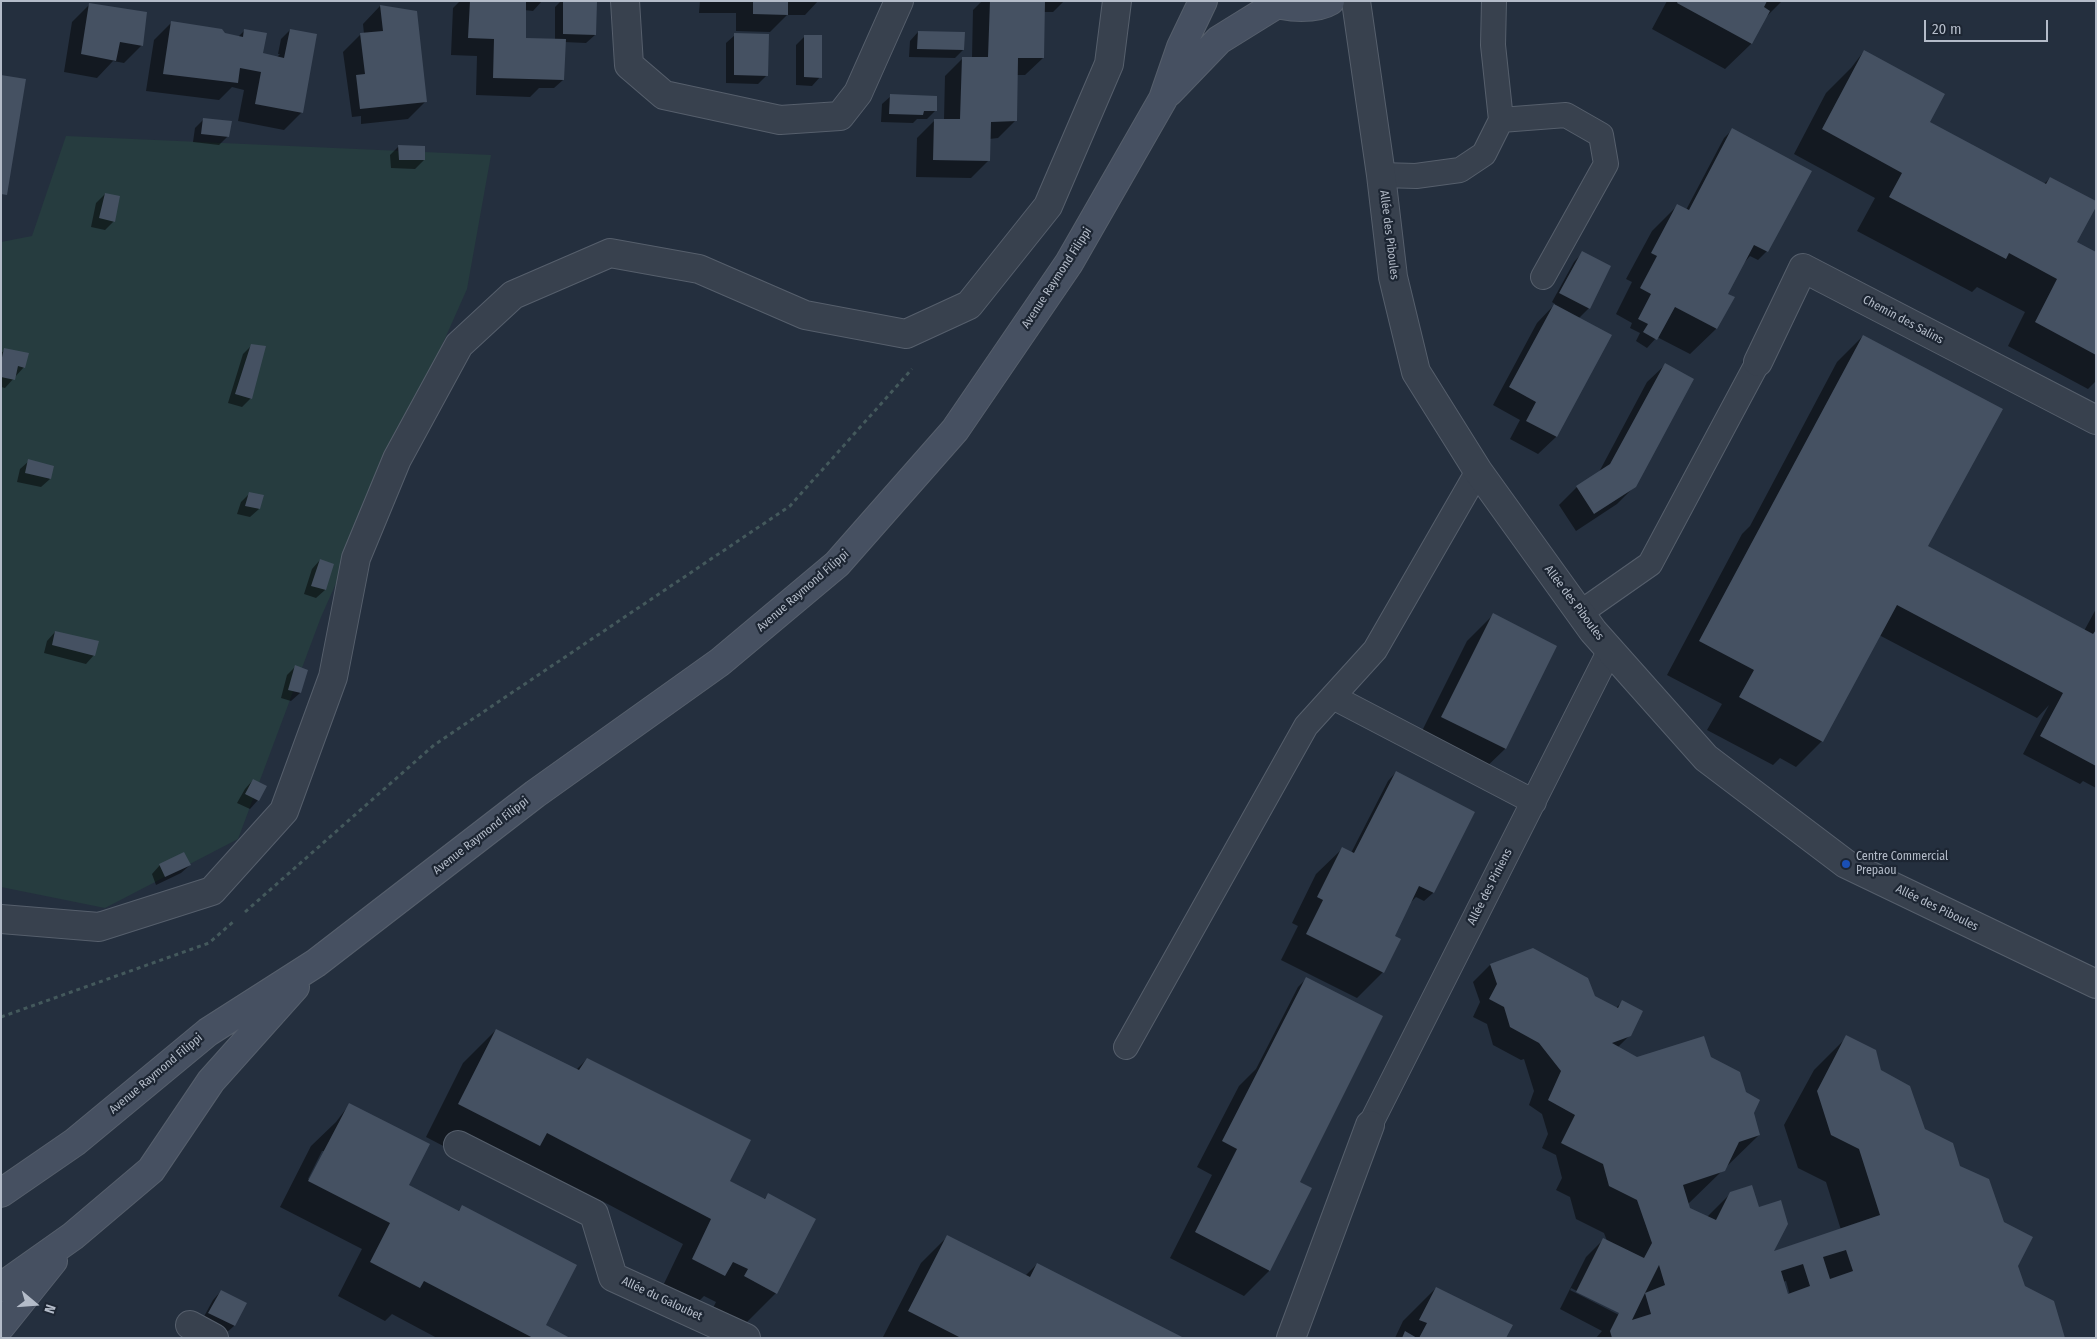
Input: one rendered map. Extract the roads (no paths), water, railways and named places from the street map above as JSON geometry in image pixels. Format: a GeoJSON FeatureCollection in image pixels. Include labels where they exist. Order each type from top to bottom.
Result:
{"type":"FeatureCollection","features":[{"type":"Feature","properties":{"kind":"main road","name":"Avenue Raymond Filippi"},"geometry":{"type":"LineString","coordinates":[[1,1193],[75,1142],[208,1032],[316,963],[535,794],[720,662],[837,564],[956,430],[1069,263],[1163,99],[1181,47],[1203,1]]}},
{"type":"Feature","properties":{"kind":"main road"},"geometry":{"type":"LineString","coordinates":[[1274,3],[1295,8],[1325,4],[1330,1]]}},
{"type":"Feature","properties":{"kind":"main road","name":"Avenue Raymond Filippi"},"geometry":{"type":"LineString","coordinates":[[1163,99],[1219,40],[1274,3]]}},
{"type":"Feature","properties":{"kind":"main road","name":"Avenue Raymond Filippi"},"geometry":{"type":"LineString","coordinates":[[1,1287],[72,1236],[151,1170],[211,1081],[316,963]]}},
{"type":"Feature","properties":{"kind":"main road","name":"Avenue Raymond Filippi"},"geometry":{"type":"LineString","coordinates":[[1,1326],[72,1236]]}},
{"type":"Feature","properties":{"kind":"street"},"geometry":{"type":"LineString","coordinates":[[625,1],[629,65],[664,95],[780,120],[840,116],[858,94],[899,1]]}},
{"type":"Feature","properties":{"kind":"street"},"geometry":{"type":"LineString","coordinates":[[1,919],[99,927],[212,891],[284,811],[333,677],[356,558],[397,459],[459,345],[513,295],[610,253],[699,269],[805,315],[906,334],[969,305],[1048,206],[1109,64],[1117,1]]}},
{"type":"Feature","properties":{"kind":"street","name":"Allée des Piboules"},"geometry":{"type":"LineString","coordinates":[[1356,1],[1381,175],[1393,277],[1416,372],[1478,471],[1593,631],[1706,758],[1846,864],[2096,984]]}},
{"type":"Feature","properties":{"kind":"street","name":"Chemin des Salins"},"geometry":{"type":"LineString","coordinates":[[1758,362],[1803,268],[2096,420]]}},
{"type":"Feature","properties":{"kind":"street"},"geometry":{"type":"LineString","coordinates":[[1291,1338],[1370,1125]]}},
{"type":"Feature","properties":{"kind":"street","name":"Allée du Galoubet"},"geometry":{"type":"LineString","coordinates":[[458,1145],[594,1214],[613,1277],[746,1338]]}},
{"type":"Feature","properties":{"kind":"street"},"geometry":{"type":"LineString","coordinates":[[190,1325],[214,1338]]}},
{"type":"Feature","properties":{"kind":"lane"},"geometry":{"type":"LineString","coordinates":[[1381,175],[1416,176],[1460,170],[1484,154],[1501,120],[1493,45],[1494,1]]}},
{"type":"Feature","properties":{"kind":"lane"},"geometry":{"type":"LineString","coordinates":[[1501,120],[1566,115],[1600,135],[1606,164],[1543,277]]}},
{"type":"Feature","properties":{"kind":"lane"},"geometry":{"type":"LineString","coordinates":[[1580,613],[1650,564],[1758,362]]}},
{"type":"Feature","properties":{"kind":"lane"},"geometry":{"type":"LineString","coordinates":[[1126,1047],[1306,726],[1375,650],[1478,471]]}},
{"type":"Feature","properties":{"kind":"lane","name":"Allée des Piniens"},"geometry":{"type":"LineString","coordinates":[[1370,1125],[1610,650]]}},
{"type":"Feature","properties":{"kind":"lane"},"geometry":{"type":"LineString","coordinates":[[1333,697],[1534,802]]}},
{"type":"Feature","properties":{"kind":"place","name":"Centre Commercial Prepaou"},"geometry":{"type":"Point","coordinates":[1846,864]}}]}
